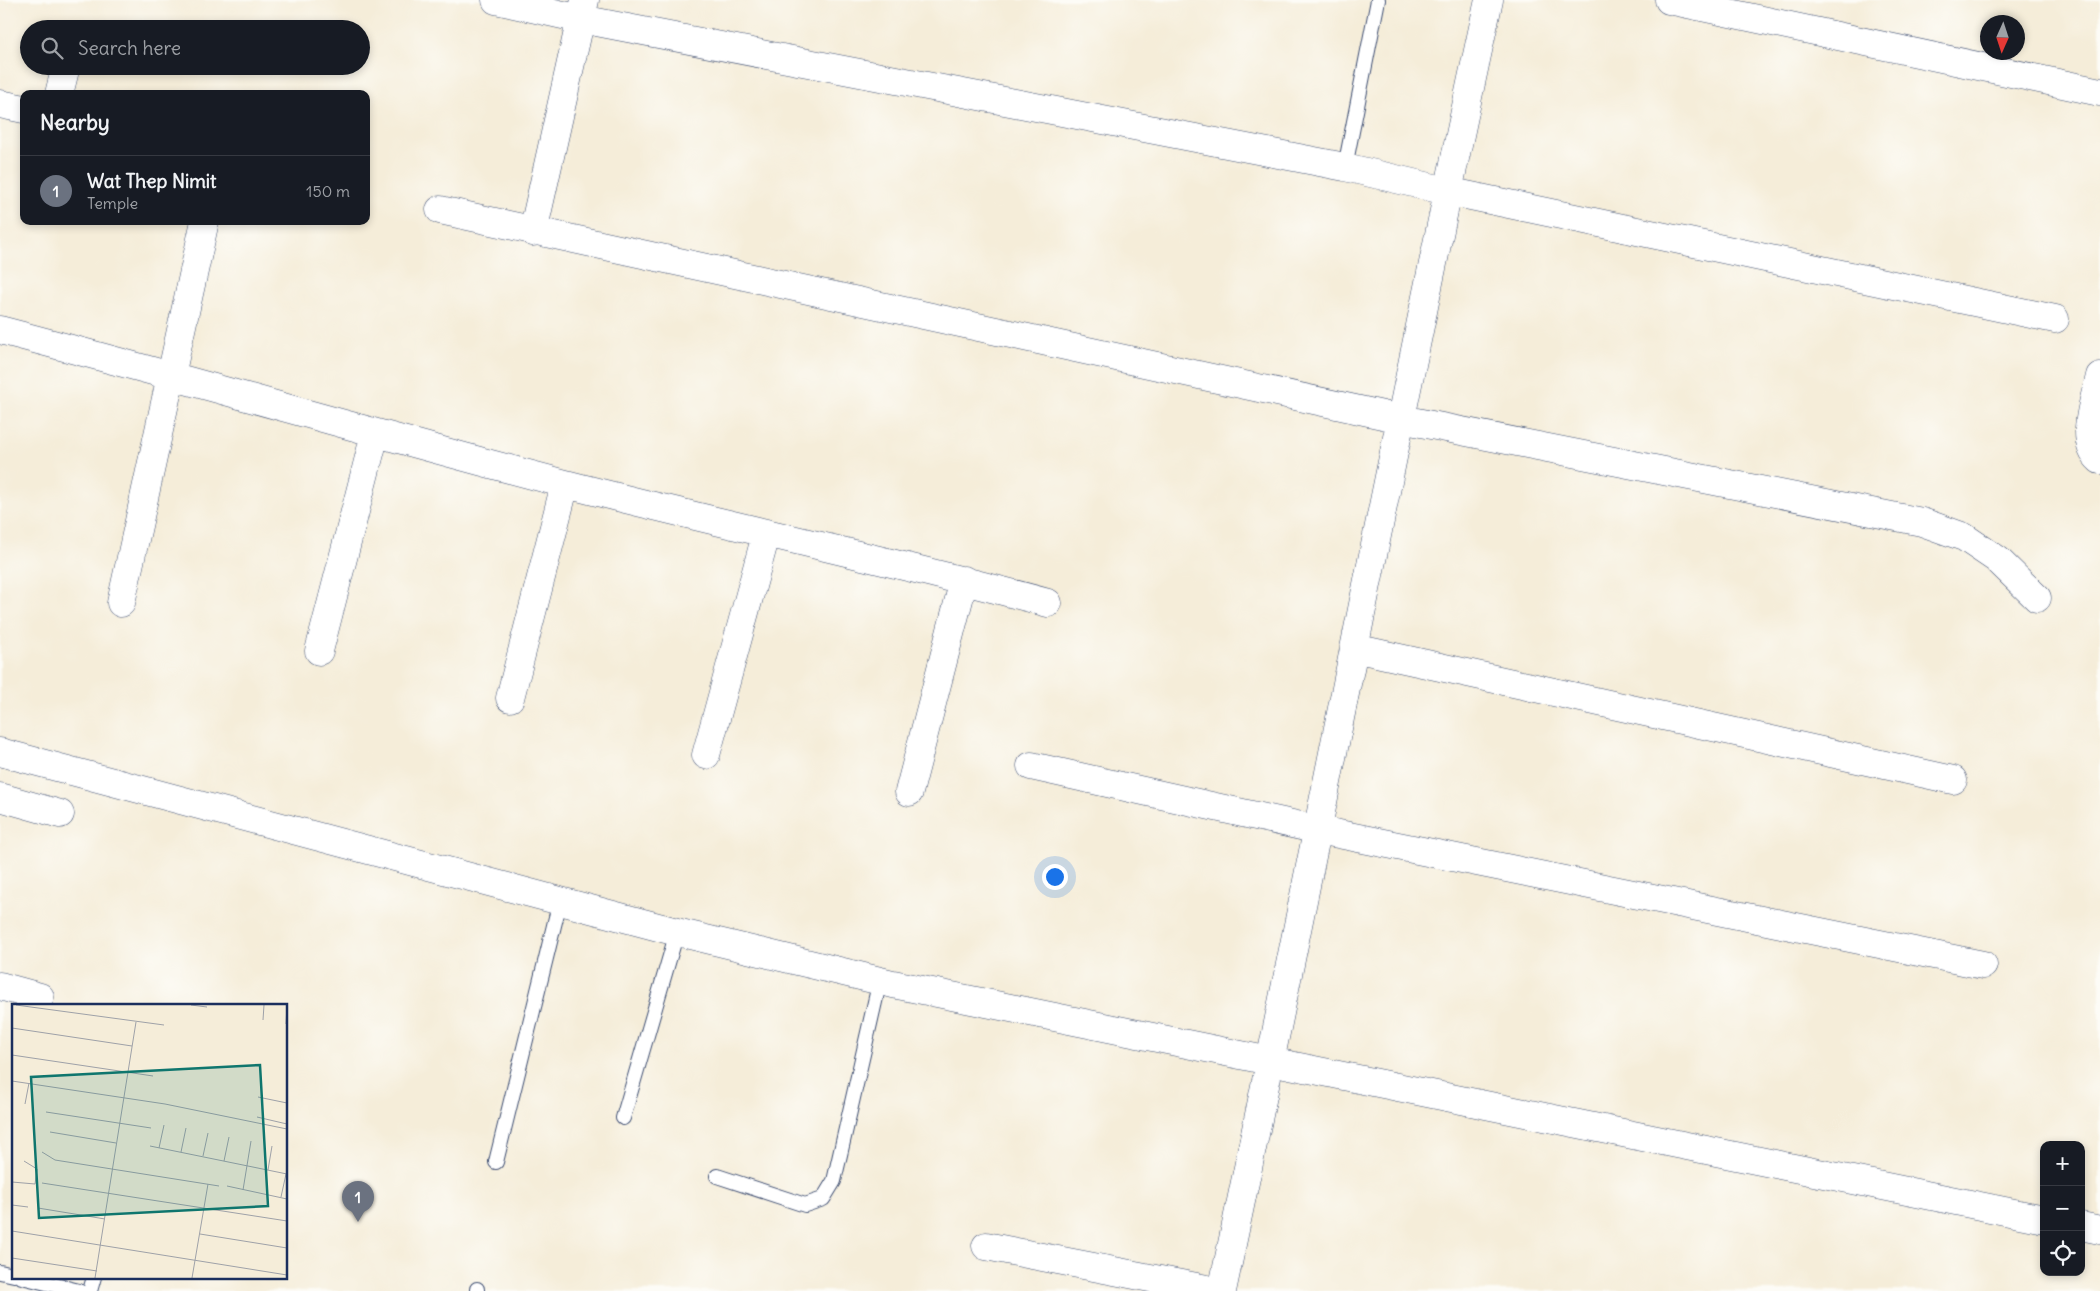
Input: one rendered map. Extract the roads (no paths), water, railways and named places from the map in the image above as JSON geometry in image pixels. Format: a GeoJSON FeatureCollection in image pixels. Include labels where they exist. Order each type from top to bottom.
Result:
{"type":"FeatureCollection","features":[{"type":"Feature","properties":{"kind":"street"},"geometry":{"type":"LineString","coordinates":[[496,0],[583,9],[2055,319]]}},
{"type":"Feature","properties":{"kind":"street"},"geometry":{"type":"LineString","coordinates":[[1222,1291],[1272,1060],[1447,191],[1489,0]]}},
{"type":"Feature","properties":{"kind":"street"},"geometry":{"type":"LineString","coordinates":[[1669,0],[2100,92]]}},
{"type":"Feature","properties":{"kind":"street"},"geometry":{"type":"LineString","coordinates":[[533,232],[583,9]]}},
{"type":"Feature","properties":{"kind":"street"},"geometry":{"type":"LineString","coordinates":[[60,90],[64,75]]}},
{"type":"Feature","properties":{"kind":"street"},"geometry":{"type":"LineString","coordinates":[[0,104],[20,108]]}},
{"type":"Feature","properties":{"kind":"street"},"geometry":{"type":"LineString","coordinates":[[440,210],[533,232],[897,308],[1400,419],[1922,522],[1964,537],[1998,560],[2037,598]]}},
{"type":"Feature","properties":{"kind":"street"},"geometry":{"type":"LineString","coordinates":[[121,603],[204,225]]}},
{"type":"Feature","properties":{"kind":"street"},"geometry":{"type":"LineString","coordinates":[[0,330],[171,375],[374,434],[565,484],[766,534],[964,580],[1048,603]]}},
{"type":"Feature","properties":{"kind":"street"},"geometry":{"type":"LineString","coordinates":[[2100,376],[2090,423],[2090,444],[2100,460]]}},
{"type":"Feature","properties":{"kind":"street"},"geometry":{"type":"LineString","coordinates":[[319,651],[374,434]]}},
{"type":"Feature","properties":{"kind":"street"},"geometry":{"type":"LineString","coordinates":[[510,698],[565,484]]}},
{"type":"Feature","properties":{"kind":"street"},"geometry":{"type":"LineString","coordinates":[[706,756],[766,534]]}},
{"type":"Feature","properties":{"kind":"street"},"geometry":{"type":"LineString","coordinates":[[909,792],[964,580]]}},
{"type":"Feature","properties":{"kind":"street"},"geometry":{"type":"LineString","coordinates":[[1354,648],[1953,780]]}},
{"type":"Feature","properties":{"kind":"street"},"geometry":{"type":"LineString","coordinates":[[0,752],[677,932],[880,980],[2040,1218]]}},
{"type":"Feature","properties":{"kind":"street"},"geometry":{"type":"LineString","coordinates":[[1031,766],[1319,830],[1983,965]]}},
{"type":"Feature","properties":{"kind":"street"},"geometry":{"type":"LineString","coordinates":[[0,797],[60,814]]}},
{"type":"Feature","properties":{"kind":"street"},"geometry":{"type":"LineString","coordinates":[[0,986],[40,997]]}},
{"type":"Feature","properties":{"kind":"street"},"geometry":{"type":"LineString","coordinates":[[2085,1227],[2100,1230]]}},
{"type":"Feature","properties":{"kind":"street"},"geometry":{"type":"LineString","coordinates":[[986,1246],[1217,1291]]}},
{"type":"Feature","properties":{"kind":"lane"},"geometry":{"type":"LineString","coordinates":[[1345,168],[1378,0]]}},
{"type":"Feature","properties":{"kind":"lane"},"geometry":{"type":"LineString","coordinates":[[496,1162],[560,901]]}},
{"type":"Feature","properties":{"kind":"lane"},"geometry":{"type":"LineString","coordinates":[[623,1118],[677,932]]}},
{"type":"Feature","properties":{"kind":"lane"},"geometry":{"type":"LineString","coordinates":[[717,1176],[805,1205],[823,1199],[834,1181],[880,980]]}},
{"type":"Feature","properties":{"kind":"lane"},"geometry":{"type":"LineString","coordinates":[[26,1278],[80,1291]]}},
{"type":"Feature","properties":{"kind":"lane"},"geometry":{"type":"LineString","coordinates":[[90,1291],[94,1278]]}},
{"type":"Feature","properties":{"kind":"place","name":"Wat Thep Nimit"},"geometry":{"type":"Point","coordinates":[358,1222]}}]}
